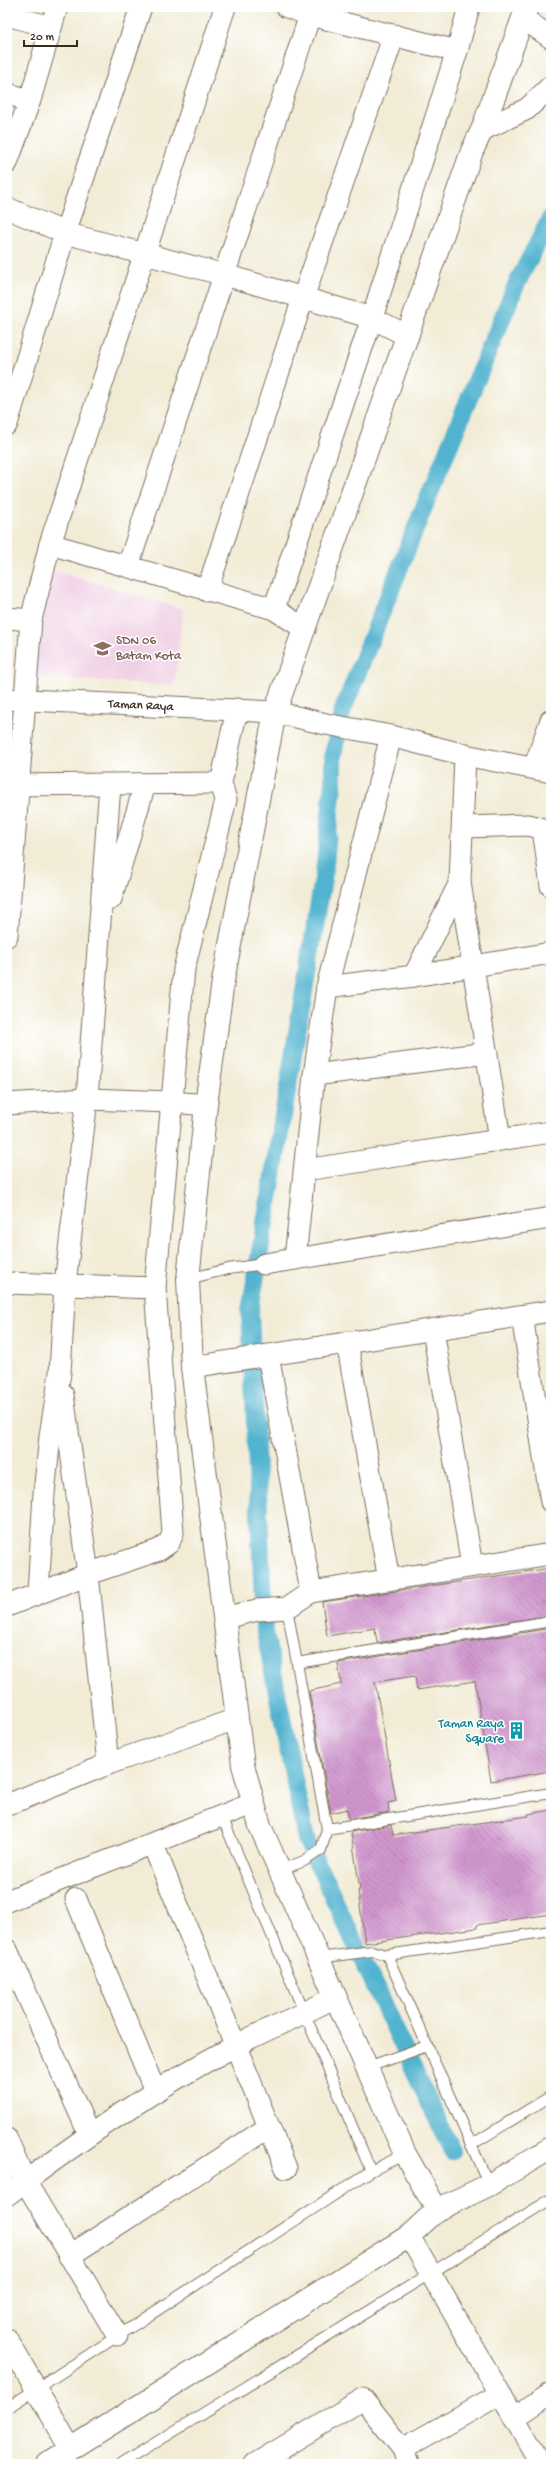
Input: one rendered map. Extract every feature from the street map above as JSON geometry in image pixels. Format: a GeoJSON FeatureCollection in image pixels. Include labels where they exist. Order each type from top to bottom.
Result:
{"type":"FeatureCollection","features":[{"type":"Feature","properties":{"kind":"street"},"geometry":{"type":"LineString","coordinates":[[7,163],[30,100],[58,7]]}},
{"type":"Feature","properties":{"kind":"street"},"geometry":{"type":"LineString","coordinates":[[7,424],[65,233],[141,7]]}},
{"type":"Feature","properties":{"kind":"street"},"geometry":{"type":"LineString","coordinates":[[7,936],[16,700],[31,620],[50,544],[146,254],[225,7]]}},
{"type":"Feature","properties":{"kind":"street"},"geometry":{"type":"LineString","coordinates":[[287,7],[310,15],[457,51]]}},
{"type":"Feature","properties":{"kind":"street"},"geometry":{"type":"LineString","coordinates":[[274,609],[372,318],[457,51],[469,7]]}},
{"type":"Feature","properties":{"kind":"street"},"geometry":{"type":"LineString","coordinates":[[437,2210],[405,2154],[368,2067],[335,1997],[281,1870],[260,1826],[243,1765],[192,1367],[188,1279],[206,1105],[223,981],[275,712],[472,151],[482,130],[525,13],[551,38]]}},
{"type":"Feature","properties":{"kind":"street"},"geometry":{"type":"LineString","coordinates":[[7,15],[51,27]]}},
{"type":"Feature","properties":{"kind":"street"},"geometry":{"type":"LineString","coordinates":[[128,566],[310,15]]}},
{"type":"Feature","properties":{"kind":"street"},"geometry":{"type":"LineString","coordinates":[[207,591],[303,298],[394,36]]}},
{"type":"Feature","properties":{"kind":"street"},"geometry":{"type":"LineString","coordinates":[[482,130],[527,109],[551,86]]}},
{"type":"Feature","properties":{"kind":"street"},"geometry":{"type":"LineString","coordinates":[[7,94],[30,100]]}},
{"type":"Feature","properties":{"kind":"street"},"geometry":{"type":"LineString","coordinates":[[7,208],[65,233],[225,275],[372,318],[408,336]]}},
{"type":"Feature","properties":{"kind":"street"},"geometry":{"type":"LineString","coordinates":[[50,544],[128,566],[207,591],[274,609],[305,629]]}},
{"type":"Feature","properties":{"kind":"street"},"geometry":{"type":"LineString","coordinates":[[7,618],[31,620]]}},
{"type":"Feature","properties":{"kind":"street","name":"Taman Raya"},"geometry":{"type":"LineString","coordinates":[[16,700],[237,709],[275,712],[326,724],[391,736],[465,755],[543,770]]}},
{"type":"Feature","properties":{"kind":"street"},"geometry":{"type":"LineString","coordinates":[[7,1606],[88,1574],[159,1550],[169,1543],[173,1533],[155,1288],[184,969],[226,800],[221,783],[237,709]]}},
{"type":"Feature","properties":{"kind":"street"},"geometry":{"type":"LineString","coordinates":[[543,770],[551,720]]}},
{"type":"Feature","properties":{"kind":"street"},"geometry":{"type":"LineString","coordinates":[[295,1259],[314,1075],[328,987],[391,736]]}},
{"type":"Feature","properties":{"kind":"street"},"geometry":{"type":"LineString","coordinates":[[465,755],[460,882],[500,1140]]}},
{"type":"Feature","properties":{"kind":"street"},"geometry":{"type":"LineString","coordinates":[[12,785],[221,783]]}},
{"type":"Feature","properties":{"kind":"street"},"geometry":{"type":"LineString","coordinates":[[99,937],[145,784]]}},
{"type":"Feature","properties":{"kind":"street"},"geometry":{"type":"LineString","coordinates":[[38,1593],[44,1494],[50,1436],[60,1373],[65,1284],[87,1099],[110,785]]}},
{"type":"Feature","properties":{"kind":"street"},"geometry":{"type":"LineString","coordinates":[[463,826],[529,825],[543,829],[551,886]]}},
{"type":"Feature","properties":{"kind":"street"},"geometry":{"type":"LineString","coordinates":[[414,976],[460,882]]}},
{"type":"Feature","properties":{"kind":"street"},"geometry":{"type":"LineString","coordinates":[[328,987],[414,976],[551,953]]}},
{"type":"Feature","properties":{"kind":"street"},"geometry":{"type":"LineString","coordinates":[[314,1075],[487,1053]]}},
{"type":"Feature","properties":{"kind":"street"},"geometry":{"type":"LineString","coordinates":[[7,1104],[87,1099],[172,1102],[206,1105]]}},
{"type":"Feature","properties":{"kind":"street"},"geometry":{"type":"LineString","coordinates":[[305,1170],[551,1132]]}},
{"type":"Feature","properties":{"kind":"street"},"geometry":{"type":"LineString","coordinates":[[264,1264],[551,1218]]}},
{"type":"Feature","properties":{"kind":"street"},"geometry":{"type":"LineString","coordinates":[[7,1283],[155,1288]]}},
{"type":"Feature","properties":{"kind":"street"},"geometry":{"type":"LineString","coordinates":[[192,1367],[551,1312]]}},
{"type":"Feature","properties":{"kind":"street"},"geometry":{"type":"LineString","coordinates":[[522,1316],[551,1502]]}},
{"type":"Feature","properties":{"kind":"street"},"geometry":{"type":"LineString","coordinates":[[433,1330],[472,1566]]}},
{"type":"Feature","properties":{"kind":"street"},"geometry":{"type":"LineString","coordinates":[[348,1342],[389,1580]]}},
{"type":"Feature","properties":{"kind":"street"},"geometry":{"type":"LineString","coordinates":[[258,1357],[311,1592]]}},
{"type":"Feature","properties":{"kind":"street"},"geometry":{"type":"LineString","coordinates":[[60,1373],[88,1574],[108,1764]]}},
{"type":"Feature","properties":{"kind":"street"},"geometry":{"type":"LineString","coordinates":[[224,1618],[272,1609],[311,1592],[551,1554]]}},
{"type":"Feature","properties":{"kind":"street"},"geometry":{"type":"LineString","coordinates":[[7,1805],[108,1764],[236,1719]]}},
{"type":"Feature","properties":{"kind":"street"},"geometry":{"type":"LineString","coordinates":[[7,1901],[153,1845],[254,1804]]}},
{"type":"Feature","properties":{"kind":"street"},"geometry":{"type":"LineString","coordinates":[[153,1845],[286,2168]]}},
{"type":"Feature","properties":{"kind":"street"},"geometry":{"type":"LineString","coordinates":[[76,1899],[155,2091]]}},
{"type":"Feature","properties":{"kind":"street"},"geometry":{"type":"LineString","coordinates":[[7,1950],[89,2134]]}},
{"type":"Feature","properties":{"kind":"street"},"geometry":{"type":"LineString","coordinates":[[7,2195],[89,2134],[155,2091],[236,2045],[305,2014],[335,1997]]}},
{"type":"Feature","properties":{"kind":"street"},"geometry":{"type":"LineString","coordinates":[[70,2256],[269,2127]]}},
{"type":"Feature","properties":{"kind":"street"},"geometry":{"type":"LineString","coordinates":[[7,2139],[25,2181],[117,2335]]}},
{"type":"Feature","properties":{"kind":"street"},"geometry":{"type":"LineString","coordinates":[[47,2464],[409,2236],[437,2210],[489,2185],[551,2148]]}},
{"type":"Feature","properties":{"kind":"street"},"geometry":{"type":"LineString","coordinates":[[409,2236],[541,2464]]}},
{"type":"Feature","properties":{"kind":"street"},"geometry":{"type":"LineString","coordinates":[[7,2339],[71,2449]]}},
{"type":"Feature","properties":{"kind":"street"},"geometry":{"type":"LineString","coordinates":[[514,2418],[551,2393]]}},
{"type":"Feature","properties":{"kind":"street"},"geometry":{"type":"LineString","coordinates":[[255,2464],[363,2399],[406,2457],[500,2394]]}},
{"type":"Feature","properties":{"kind":"lane"},"geometry":{"type":"LineString","coordinates":[[188,1279],[228,1269],[264,1264]]}},
{"type":"Feature","properties":{"kind":"lane"},"geometry":{"type":"LineString","coordinates":[[272,1609],[297,1663],[328,1828],[321,1850],[304,1861],[281,1870]]}},
{"type":"Feature","properties":{"kind":"lane"},"geometry":{"type":"LineString","coordinates":[[297,1663],[551,1621]]}},
{"type":"Feature","properties":{"kind":"lane"},"geometry":{"type":"LineString","coordinates":[[328,1828],[551,1793]]}},
{"type":"Feature","properties":{"kind":"lane"},"geometry":{"type":"LineString","coordinates":[[222,1817],[371,2171]]}},
{"type":"Feature","properties":{"kind":"lane"},"geometry":{"type":"LineString","coordinates":[[319,1958],[372,1951],[387,1955],[551,1931]]}},
{"type":"Feature","properties":{"kind":"lane"},"geometry":{"type":"LineString","coordinates":[[387,1955],[423,2047],[489,2185]]}},
{"type":"Feature","properties":{"kind":"lane"},"geometry":{"type":"LineString","coordinates":[[368,2067],[423,2047]]}},
{"type":"Feature","properties":{"kind":"lane"},"geometry":{"type":"LineString","coordinates":[[471,2145],[551,2096]]}},
{"type":"Feature","properties":{"kind":"lane"},"geometry":{"type":"LineString","coordinates":[[7,2408],[371,2171],[405,2154]]}},
{"type":"Feature","properties":{"kind":"lane"},"geometry":{"type":"LineString","coordinates":[[121,2464],[551,2199]]}},
{"type":"Feature","properties":{"kind":"shaded area","name":"SDN 06 Batam Kota"},"geometry":{"type":"Polygon","coordinates":[[[51,570],[183,609],[174,686],[26,676],[51,570]]]}},
{"type":"Feature","properties":{"kind":"building"},"geometry":{"type":"Polygon","coordinates":[[[551,1568],[551,1615],[377,1643],[375,1628],[327,1636],[322,1602],[551,1568]]]}},
{"type":"Feature","properties":{"kind":"building","name":"Taman Raya Square"},"geometry":{"type":"Polygon","coordinates":[[[551,1628],[551,1771],[491,1781],[475,1681],[417,1690],[415,1676],[375,1682],[396,1801],[388,1803],[389,1812],[349,1819],[347,1809],[331,1813],[309,1691],[341,1684],[338,1663],[551,1628]]]}},
{"type":"Feature","properties":{"kind":"building"},"geometry":{"type":"Polygon","coordinates":[[[551,1810],[551,1914],[477,1925],[477,1928],[365,1943],[358,1890],[360,1890],[351,1832],[391,1825],[393,1835],[529,1816],[528,1814],[551,1810]]]}},
{"type":"Feature","properties":{"kind":"waterway"},"geometry":{"type":"LineString","coordinates":[[452,2151],[306,1839],[264,1627],[250,1311],[324,873],[333,784],[333,755],[342,712],[424,507],[516,285],[551,217]]}},
{"type":"Feature","properties":{"kind":"place","name":"SDN 06 Batam Kota"},"geometry":{"type":"Point","coordinates":[103,648]}},
{"type":"Feature","properties":{"kind":"place","name":"Taman Raya Square"},"geometry":{"type":"Point","coordinates":[517,1731]}}]}
